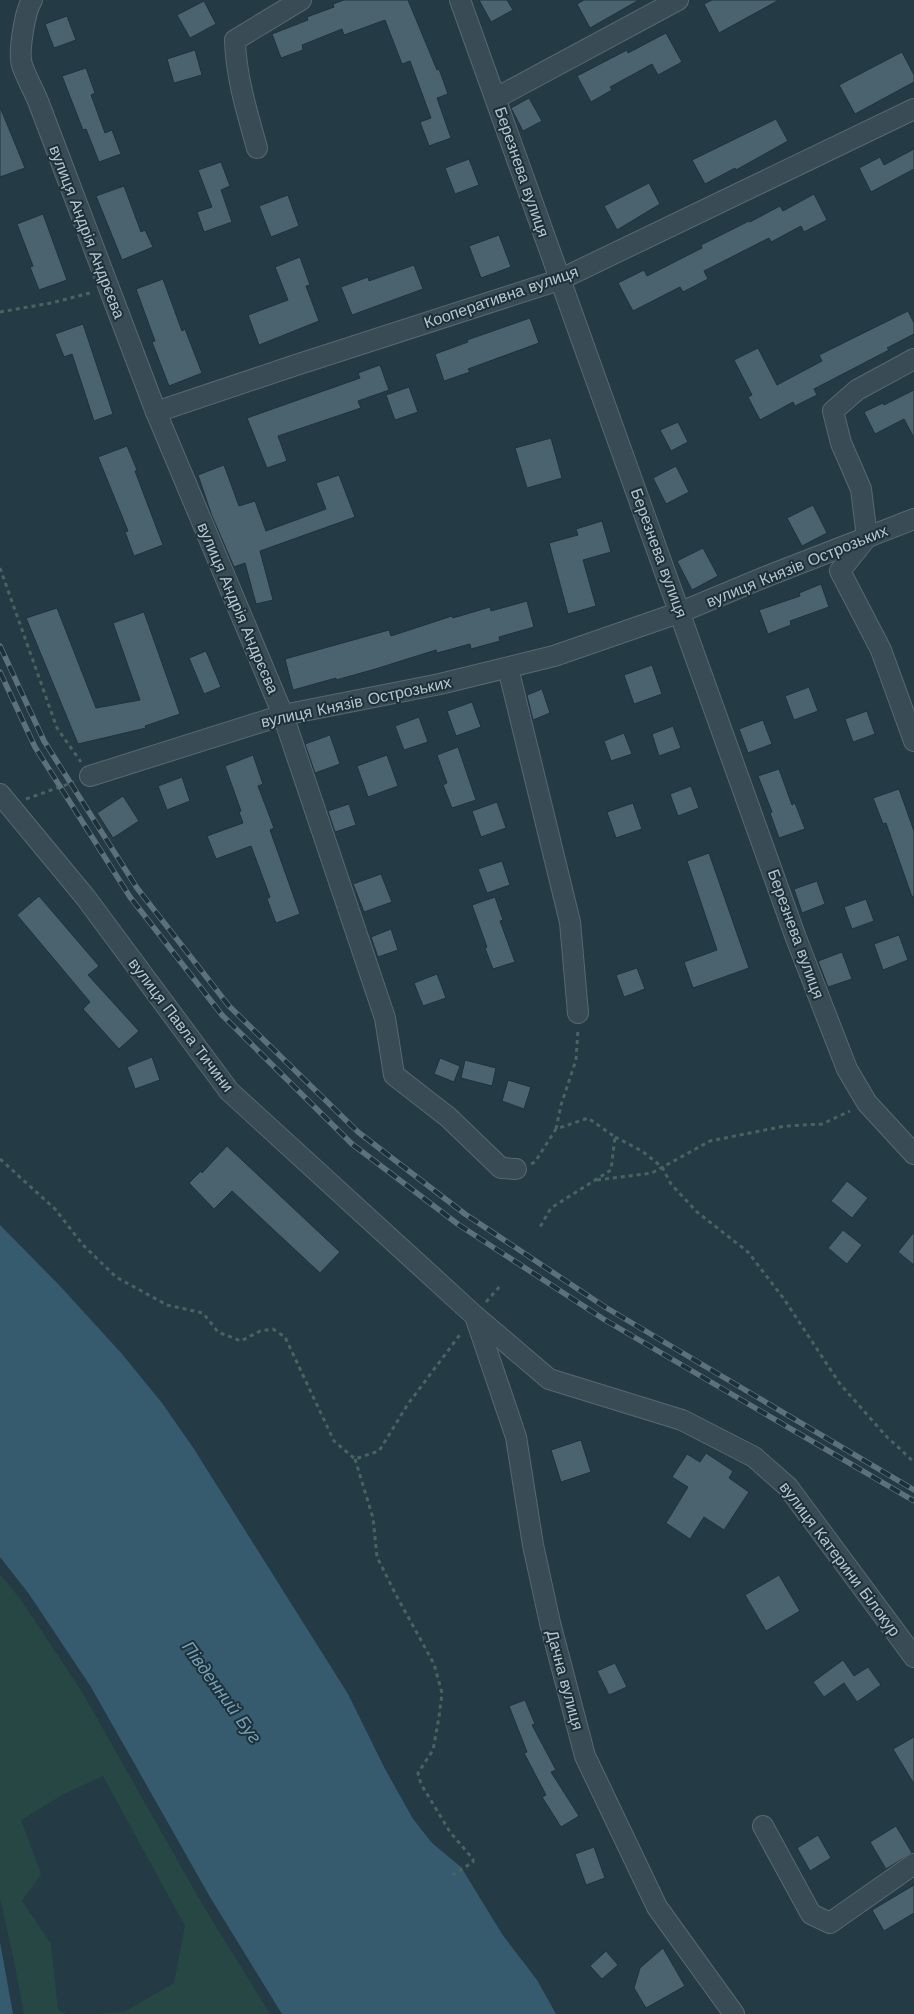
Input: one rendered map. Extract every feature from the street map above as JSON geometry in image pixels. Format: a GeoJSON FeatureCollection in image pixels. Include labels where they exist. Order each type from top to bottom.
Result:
{"type":"FeatureCollection","features":[{"type":"Feature","properties":{"kind":"street","name":"вулиця Андрія Андрєєва"},"geometry":{"type":"LineString","coordinates":[[32,0],[28,7],[24,27],[22,63],[156,412],[283,715],[385,1018],[394,1075],[448,1117],[501,1168],[516,1169]]}},
{"type":"Feature","properties":{"kind":"street"},"geometry":{"type":"LineString","coordinates":[[257,148],[239,79],[235,40],[301,0]]}},
{"type":"Feature","properties":{"kind":"street","name":"Березнева вулиця"},"geometry":{"type":"LineString","coordinates":[[460,0],[559,280],[681,612],[796,938],[847,1069],[867,1103],[914,1154]]}},
{"type":"Feature","properties":{"kind":"street"},"geometry":{"type":"LineString","coordinates":[[496,98],[678,0]]}},
{"type":"Feature","properties":{"kind":"street","name":"Кооперативна вулиця"},"geometry":{"type":"LineString","coordinates":[[156,412],[559,280],[914,109]]}},
{"type":"Feature","properties":{"kind":"street"},"geometry":{"type":"LineString","coordinates":[[914,359],[856,390],[833,410],[841,443],[860,489],[867,537],[840,571],[881,650],[914,741]]}},
{"type":"Feature","properties":{"kind":"street","name":"вулиця Князів Острозьких"},"geometry":{"type":"LineString","coordinates":[[90,776],[283,715],[440,684],[554,656],[681,612],[914,519]]}},
{"type":"Feature","properties":{"kind":"street"},"geometry":{"type":"LineString","coordinates":[[508,668],[570,922],[578,1013]]}},
{"type":"Feature","properties":{"kind":"street","name":"вулиця Павла Тичини"},"geometry":{"type":"LineString","coordinates":[[5,799],[86,898],[229,1090],[474,1315]]}},
{"type":"Feature","properties":{"kind":"street","name":"вулиця Катерини Білокур"},"geometry":{"type":"LineString","coordinates":[[474,1315],[549,1379],[682,1420],[754,1457],[788,1487],[914,1657]]}},
{"type":"Feature","properties":{"kind":"street","name":"Дачна вулиця"},"geometry":{"type":"LineString","coordinates":[[474,1315],[516,1438],[534,1545],[548,1613],[585,1756],[657,1907],[734,2014]]}},
{"type":"Feature","properties":{"kind":"street"},"geometry":{"type":"LineString","coordinates":[[762,1826],[811,1914],[830,1923],[914,1864]]}},
{"type":"Feature","properties":{"kind":"path"},"geometry":{"type":"LineString","coordinates":[[0,312],[51,303],[109,288]]}},
{"type":"Feature","properties":{"kind":"path"},"geometry":{"type":"LineString","coordinates":[[0,568],[57,728],[90,776],[5,799]]}},
{"type":"Feature","properties":{"kind":"path"},"geometry":{"type":"LineString","coordinates":[[516,1169],[535,1162],[556,1129],[561,1106],[576,1060],[578,1013]]}},
{"type":"Feature","properties":{"kind":"path"},"geometry":{"type":"LineString","coordinates":[[597,1180],[652,1172],[710,1141],[785,1126],[822,1124],[867,1103]]}},
{"type":"Feature","properties":{"kind":"path"},"geometry":{"type":"LineString","coordinates":[[556,1129],[588,1118],[615,1137],[642,1151],[662,1167],[671,1184],[697,1212],[748,1252],[784,1298],[840,1384],[888,1437],[914,1462]]}},
{"type":"Feature","properties":{"kind":"path"},"geometry":{"type":"LineString","coordinates":[[540,1227],[550,1208],[611,1170],[615,1137]]}},
{"type":"Feature","properties":{"kind":"path"},"geometry":{"type":"LineString","coordinates":[[0,1158],[55,1209],[83,1245],[116,1277],[167,1305],[203,1313],[218,1332],[242,1341],[260,1331],[273,1329],[285,1338],[334,1441],[355,1459],[373,1518],[377,1557],[396,1596],[434,1664],[442,1693],[439,1717],[433,1750],[418,1773],[421,1784],[450,1832],[473,1859],[473,1862],[451,1876]]}},
{"type":"Feature","properties":{"kind":"path"},"geometry":{"type":"LineString","coordinates":[[355,1459],[379,1450],[408,1404],[474,1315],[501,1285]]}},
{"type":"Feature","properties":{"kind":"green space"},"geometry":{"type":"Polygon","coordinates":[[[0,1574],[21,1600],[82,1692],[201,1902],[270,2014],[92,2014],[124,2012],[174,1983],[185,1926],[103,1776],[64,1794],[21,1820],[41,1874],[22,1901],[51,1944],[58,2010],[66,2014],[24,2014],[0,1898],[0,1574]]]}},
{"type":"Feature","properties":{"kind":"water","name":"Південний Буг"},"geometry":{"type":"Polygon","coordinates":[[[0,1225],[60,1286],[122,1354],[162,1403],[194,1449],[348,1694],[385,1769],[413,1819],[432,1843],[461,1867],[502,1934],[537,1980],[556,2014],[282,2014],[210,1897],[91,1687],[29,1594],[0,1557],[0,1225]]]}},
{"type":"Feature","properties":{"kind":"water"},"geometry":{"type":"Polygon","coordinates":[[[0,1942],[13,2014],[0,2014],[0,1942]]]}},
{"type":"Feature","properties":{"kind":"building"},"geometry":{"type":"Polygon","coordinates":[[[344,0],[408,0],[437,70],[439,69],[448,94],[437,98],[451,138],[429,146],[420,122],[431,118],[410,61],[402,64],[385,20],[344,35],[342,29],[302,45],[303,50],[281,58],[272,34],[308,20],[307,17],[334,7],[333,4],[344,0]]]}},
{"type":"Feature","properties":{"kind":"building"},"geometry":{"type":"Polygon","coordinates":[[[479,0],[507,0],[513,10],[491,22],[479,0]]]}},
{"type":"Feature","properties":{"kind":"building"},"geometry":{"type":"Polygon","coordinates":[[[584,0],[639,0],[590,28],[577,4],[584,0]]]}},
{"type":"Feature","properties":{"kind":"building"},"geometry":{"type":"Polygon","coordinates":[[[712,0],[779,0],[719,33],[704,4],[712,0]]]}},
{"type":"Feature","properties":{"kind":"building"},"geometry":{"type":"Polygon","coordinates":[[[204,1],[216,24],[190,38],[177,15],[204,1]]]}},
{"type":"Feature","properties":{"kind":"building"},"geometry":{"type":"Polygon","coordinates":[[[67,16],[76,40],[54,48],[45,24],[67,16]]]}},
{"type":"Feature","properties":{"kind":"building"},"geometry":{"type":"Polygon","coordinates":[[[666,33],[682,62],[658,75],[652,64],[610,87],[612,90],[591,102],[577,76],[627,50],[628,53],[666,33]]]}},
{"type":"Feature","properties":{"kind":"building"},"geometry":{"type":"Polygon","coordinates":[[[195,50],[202,75],[174,83],[167,59],[195,50]]]}},
{"type":"Feature","properties":{"kind":"building"},"geometry":{"type":"Polygon","coordinates":[[[902,52],[914,75],[914,82],[855,114],[839,85],[902,52]]]}},
{"type":"Feature","properties":{"kind":"building"},"geometry":{"type":"Polygon","coordinates":[[[86,68],[95,93],[91,95],[105,133],[112,130],[121,154],[99,162],[86,129],[83,130],[62,76],[86,68]]]}},
{"type":"Feature","properties":{"kind":"building"},"geometry":{"type":"Polygon","coordinates":[[[529,98],[542,121],[523,131],[511,108],[529,98]]]}},
{"type":"Feature","properties":{"kind":"building"},"geometry":{"type":"Polygon","coordinates":[[[0,107],[25,168],[0,177],[0,107]]]}},
{"type":"Feature","properties":{"kind":"building"},"geometry":{"type":"Polygon","coordinates":[[[776,119],[788,141],[736,170],[735,168],[705,184],[692,160],[776,119]]]}},
{"type":"Feature","properties":{"kind":"building"},"geometry":{"type":"Polygon","coordinates":[[[914,149],[914,169],[871,192],[859,168],[880,157],[884,165],[914,149]]]}},
{"type":"Feature","properties":{"kind":"building"},"geometry":{"type":"Polygon","coordinates":[[[469,159],[479,185],[455,194],[445,168],[469,159]]]}},
{"type":"Feature","properties":{"kind":"building"},"geometry":{"type":"Polygon","coordinates":[[[221,162],[230,186],[221,190],[232,222],[204,232],[197,212],[212,207],[198,170],[221,162]]]}},
{"type":"Feature","properties":{"kind":"building"},"geometry":{"type":"Polygon","coordinates":[[[649,183],[660,204],[617,230],[604,206],[649,183]]]}},
{"type":"Feature","properties":{"kind":"building"},"geometry":{"type":"Polygon","coordinates":[[[124,186],[141,232],[145,230],[153,247],[122,260],[96,196],[124,186]]]}},
{"type":"Feature","properties":{"kind":"building"},"geometry":{"type":"Polygon","coordinates":[[[814,194],[827,220],[804,232],[801,226],[771,242],[769,238],[704,271],[708,279],[683,292],[680,287],[633,311],[618,283],[644,270],[647,276],[702,248],[701,245],[749,221],[780,206],[783,211],[814,194]]]}},
{"type":"Feature","properties":{"kind":"building"},"geometry":{"type":"Polygon","coordinates":[[[288,195],[299,226],[271,237],[259,206],[288,195]]]}},
{"type":"Feature","properties":{"kind":"building"},"geometry":{"type":"Polygon","coordinates":[[[43,214],[67,280],[39,290],[30,267],[33,266],[17,224],[43,214]]]}},
{"type":"Feature","properties":{"kind":"building"},"geometry":{"type":"Polygon","coordinates":[[[499,235],[511,267],[481,278],[469,246],[499,235]]]}},
{"type":"Feature","properties":{"kind":"building"},"geometry":{"type":"Polygon","coordinates":[[[300,257],[310,285],[306,286],[319,321],[259,345],[248,315],[288,300],[275,267],[300,257]]]}},
{"type":"Feature","properties":{"kind":"building"},"geometry":{"type":"Polygon","coordinates":[[[414,265],[423,289],[352,315],[341,287],[368,277],[369,281],[414,265]]]}},
{"type":"Feature","properties":{"kind":"building"},"geometry":{"type":"Polygon","coordinates":[[[163,279],[182,331],[185,329],[202,373],[169,386],[152,342],[155,341],[136,289],[163,279]]]}},
{"type":"Feature","properties":{"kind":"building"},"geometry":{"type":"Polygon","coordinates":[[[908,311],[914,323],[914,334],[887,348],[889,350],[814,389],[817,395],[795,406],[793,402],[760,420],[748,397],[752,395],[734,360],[758,348],[777,385],[822,361],[819,355],[908,311]]]}},
{"type":"Feature","properties":{"kind":"building"},"geometry":{"type":"Polygon","coordinates":[[[530,318],[539,343],[468,369],[470,372],[444,381],[435,354],[468,342],[467,340],[530,318]]]}},
{"type":"Feature","properties":{"kind":"building"},"geometry":{"type":"Polygon","coordinates":[[[83,324],[113,414],[94,421],[72,354],[64,357],[55,334],[83,324]]]}},
{"type":"Feature","properties":{"kind":"building"},"geometry":{"type":"Polygon","coordinates":[[[380,365],[389,390],[358,401],[361,408],[278,436],[287,461],[267,468],[247,418],[360,378],[358,373],[380,365]]]}},
{"type":"Feature","properties":{"kind":"building"},"geometry":{"type":"Polygon","coordinates":[[[409,387],[418,412],[395,420],[386,395],[409,387]]]}},
{"type":"Feature","properties":{"kind":"building"},"geometry":{"type":"Polygon","coordinates":[[[914,390],[914,438],[904,419],[875,434],[864,412],[883,403],[884,405],[914,390]]]}},
{"type":"Feature","properties":{"kind":"building"},"geometry":{"type":"Polygon","coordinates":[[[678,422],[688,442],[671,451],[660,430],[678,422]]]}},
{"type":"Feature","properties":{"kind":"building"},"geometry":{"type":"Polygon","coordinates":[[[551,438],[562,478],[527,488],[515,448],[551,438]]]}},
{"type":"Feature","properties":{"kind":"building"},"geometry":{"type":"Polygon","coordinates":[[[127,446],[163,545],[134,556],[125,532],[128,531],[98,457],[127,446]]]}},
{"type":"Feature","properties":{"kind":"building"},"geometry":{"type":"Polygon","coordinates":[[[224,465],[239,506],[255,501],[266,531],[326,509],[316,483],[339,475],[355,517],[260,551],[273,600],[256,604],[245,563],[234,567],[212,516],[198,475],[224,465]]]}},
{"type":"Feature","properties":{"kind":"building"},"geometry":{"type":"Polygon","coordinates":[[[676,466],[689,492],[666,504],[653,478],[676,466]]]}},
{"type":"Feature","properties":{"kind":"building"},"geometry":{"type":"Polygon","coordinates":[[[813,505],[827,533],[802,546],[787,518],[813,505]]]}},
{"type":"Feature","properties":{"kind":"building"},"geometry":{"type":"Polygon","coordinates":[[[602,521],[611,552],[583,560],[596,606],[568,614],[549,543],[578,535],[576,529],[602,521]]]}},
{"type":"Feature","properties":{"kind":"building"},"geometry":{"type":"Polygon","coordinates":[[[703,548],[718,576],[692,590],[677,561],[703,548]]]}},
{"type":"Feature","properties":{"kind":"building"},"geometry":{"type":"Polygon","coordinates":[[[821,584],[829,607],[790,621],[791,625],[768,634],[759,610],[800,596],[799,593],[821,584]]]}},
{"type":"Feature","properties":{"kind":"building"},"geometry":{"type":"Polygon","coordinates":[[[527,601],[534,627],[499,637],[500,641],[471,649],[470,644],[437,653],[436,650],[372,670],[293,690],[285,659],[389,630],[391,636],[452,616],[453,618],[490,607],[491,611],[527,601]]]}},
{"type":"Feature","properties":{"kind":"building"},"geometry":{"type":"Polygon","coordinates":[[[57,608],[96,708],[140,700],[113,623],[144,612],[180,714],[145,726],[146,728],[78,744],[26,618],[57,608]]]}},
{"type":"Feature","properties":{"kind":"building"},"geometry":{"type":"Polygon","coordinates":[[[206,651],[221,687],[204,694],[189,658],[206,651]]]}},
{"type":"Feature","properties":{"kind":"building"},"geometry":{"type":"Polygon","coordinates":[[[652,665],[662,694],[634,704],[624,675],[652,665]]]}},
{"type":"Feature","properties":{"kind":"building"},"geometry":{"type":"Polygon","coordinates":[[[809,687],[818,711],[794,720],[785,696],[809,687]]]}},
{"type":"Feature","properties":{"kind":"building"},"geometry":{"type":"Polygon","coordinates":[[[542,689],[550,713],[533,720],[527,695],[542,689]]]}},
{"type":"Feature","properties":{"kind":"building"},"geometry":{"type":"Polygon","coordinates":[[[472,702],[481,727],[456,736],[447,711],[472,702]]]}},
{"type":"Feature","properties":{"kind":"building"},"geometry":{"type":"Polygon","coordinates":[[[867,711],[875,734],[853,742],[845,719],[867,711]]]}},
{"type":"Feature","properties":{"kind":"building"},"geometry":{"type":"Polygon","coordinates":[[[419,717],[428,742],[404,750],[395,726],[419,717]]]}},
{"type":"Feature","properties":{"kind":"building"},"geometry":{"type":"Polygon","coordinates":[[[763,720],[772,744],[748,753],[739,729],[763,720]]]}},
{"type":"Feature","properties":{"kind":"building"},"geometry":{"type":"Polygon","coordinates":[[[673,726],[681,748],[659,756],[652,734],[673,726]]]}},
{"type":"Feature","properties":{"kind":"building"},"geometry":{"type":"Polygon","coordinates":[[[624,733],[632,754],[611,761],[604,741],[624,733]]]}},
{"type":"Feature","properties":{"kind":"building"},"geometry":{"type":"Polygon","coordinates":[[[330,735],[340,764],[315,773],[305,744],[330,735]]]}},
{"type":"Feature","properties":{"kind":"building"},"geometry":{"type":"Polygon","coordinates":[[[458,747],[476,800],[452,808],[443,785],[447,783],[437,755],[458,747]]]}},
{"type":"Feature","properties":{"kind":"building"},"geometry":{"type":"Polygon","coordinates":[[[253,755],[263,784],[258,786],[274,828],[270,830],[300,914],[276,923],[267,899],[270,897],[251,846],[216,859],[207,836],[243,823],[239,812],[241,811],[225,766],[253,755]]]}},
{"type":"Feature","properties":{"kind":"building"},"geometry":{"type":"Polygon","coordinates":[[[387,755],[398,786],[368,797],[357,766],[387,755]]]}},
{"type":"Feature","properties":{"kind":"building"},"geometry":{"type":"Polygon","coordinates":[[[779,769],[792,805],[795,803],[805,829],[779,838],[770,813],[772,812],[758,776],[779,769]]]}},
{"type":"Feature","properties":{"kind":"building"},"geometry":{"type":"Polygon","coordinates":[[[182,777],[190,801],[167,810],[158,786],[182,777]]]}},
{"type":"Feature","properties":{"kind":"building"},"geometry":{"type":"Polygon","coordinates":[[[691,786],[699,808],[678,816],[670,794],[691,786]]]}},
{"type":"Feature","properties":{"kind":"building"},"geometry":{"type":"Polygon","coordinates":[[[899,789],[914,831],[914,896],[912,897],[886,823],[883,824],[873,798],[899,789]]]}},
{"type":"Feature","properties":{"kind":"building"},"geometry":{"type":"Polygon","coordinates":[[[123,796],[139,821],[113,838],[97,813],[123,796]]]}},
{"type":"Feature","properties":{"kind":"building"},"geometry":{"type":"Polygon","coordinates":[[[497,802],[506,828],[481,837],[472,811],[497,802]]]}},
{"type":"Feature","properties":{"kind":"building"},"geometry":{"type":"Polygon","coordinates":[[[633,803],[642,829],[616,838],[607,812],[633,803]]]}},
{"type":"Feature","properties":{"kind":"building"},"geometry":{"type":"Polygon","coordinates":[[[349,804],[356,825],[335,832],[328,811],[349,804]]]}},
{"type":"Feature","properties":{"kind":"building"},"geometry":{"type":"Polygon","coordinates":[[[709,853],[749,968],[693,988],[684,962],[717,950],[687,861],[709,853]]]}},
{"type":"Feature","properties":{"kind":"building"},"geometry":{"type":"Polygon","coordinates":[[[502,861],[510,885],[487,893],[478,869],[502,861]]]}},
{"type":"Feature","properties":{"kind":"building"},"geometry":{"type":"Polygon","coordinates":[[[381,874],[392,902],[364,912],[353,884],[381,874]]]}},
{"type":"Feature","properties":{"kind":"building"},"geometry":{"type":"Polygon","coordinates":[[[817,881],[825,904],[802,913],[794,889],[817,881]]]}},
{"type":"Feature","properties":{"kind":"building"},"geometry":{"type":"Polygon","coordinates":[[[39,896],[99,966],[88,975],[139,1031],[119,1049],[83,1009],[90,1002],[17,915],[39,896]]]}},
{"type":"Feature","properties":{"kind":"building"},"geometry":{"type":"Polygon","coordinates":[[[495,897],[503,920],[500,921],[515,962],[493,969],[472,905],[495,897]]]}},
{"type":"Feature","properties":{"kind":"building"},"geometry":{"type":"Polygon","coordinates":[[[866,899],[874,921],[852,929],[844,907],[866,899]]]}},
{"type":"Feature","properties":{"kind":"building"},"geometry":{"type":"Polygon","coordinates":[[[391,929],[398,950],[378,957],[371,937],[391,929]]]}},
{"type":"Feature","properties":{"kind":"building"},"geometry":{"type":"Polygon","coordinates":[[[899,935],[908,960],[883,970],[874,944],[899,935]]]}},
{"type":"Feature","properties":{"kind":"building"},"geometry":{"type":"Polygon","coordinates":[[[842,952],[852,979],[828,987],[818,961],[842,952]]]}},
{"type":"Feature","properties":{"kind":"building"},"geometry":{"type":"Polygon","coordinates":[[[637,968],[645,989],[624,997],[616,975],[637,968]]]}},
{"type":"Feature","properties":{"kind":"building"},"geometry":{"type":"Polygon","coordinates":[[[437,974],[446,998],[423,1006],[414,983],[437,974]]]}},
{"type":"Feature","properties":{"kind":"building"},"geometry":{"type":"Polygon","coordinates":[[[152,1057],[160,1080],[135,1089],[127,1067],[152,1057]]]}},
{"type":"Feature","properties":{"kind":"building"},"geometry":{"type":"Polygon","coordinates":[[[440,1058],[460,1066],[454,1082],[434,1074],[440,1058]]]}},
{"type":"Feature","properties":{"kind":"building"},"geometry":{"type":"Polygon","coordinates":[[[465,1060],[496,1068],[492,1086],[461,1078],[465,1060]]]}},
{"type":"Feature","properties":{"kind":"building"},"geometry":{"type":"Polygon","coordinates":[[[508,1080],[531,1087],[524,1109],[502,1101],[508,1080]]]}},
{"type":"Feature","properties":{"kind":"building"},"geometry":{"type":"Polygon","coordinates":[[[227,1146],[340,1252],[320,1273],[232,1191],[214,1209],[189,1183],[201,1171],[202,1173],[227,1146]]]}},
{"type":"Feature","properties":{"kind":"building"},"geometry":{"type":"Polygon","coordinates":[[[847,1181],[868,1198],[852,1218],[831,1201],[847,1181]]]}},
{"type":"Feature","properties":{"kind":"building"},"geometry":{"type":"Polygon","coordinates":[[[843,1230],[862,1245],[847,1264],[828,1248],[843,1230]]]}},
{"type":"Feature","properties":{"kind":"building"},"geometry":{"type":"Polygon","coordinates":[[[914,1232],[914,1265],[898,1252],[914,1232]]]}},
{"type":"Feature","properties":{"kind":"building"},"geometry":{"type":"Polygon","coordinates":[[[581,1440],[591,1472],[561,1482],[551,1450],[581,1440]]]}},
{"type":"Feature","properties":{"kind":"building"},"geometry":{"type":"Polygon","coordinates":[[[706,1453],[733,1471],[729,1478],[749,1492],[724,1530],[704,1517],[690,1539],[666,1523],[688,1487],[672,1477],[687,1454],[700,1462],[706,1453]]]}},
{"type":"Feature","properties":{"kind":"building"},"geometry":{"type":"Polygon","coordinates":[[[779,1575],[800,1611],[766,1631],[745,1595],[779,1575]]]}},
{"type":"Feature","properties":{"kind":"building"},"geometry":{"type":"Polygon","coordinates":[[[843,1660],[854,1676],[868,1667],[881,1685],[857,1702],[844,1683],[824,1697],[813,1682],[843,1660]]]}},
{"type":"Feature","properties":{"kind":"building"},"geometry":{"type":"Polygon","coordinates":[[[615,1663],[627,1687],[609,1695],[597,1671],[615,1663]]]}},
{"type":"Feature","properties":{"kind":"building"},"geometry":{"type":"Polygon","coordinates":[[[525,1700],[535,1724],[532,1725],[556,1770],[551,1772],[579,1816],[561,1827],[542,1797],[546,1795],[524,1753],[527,1752],[509,1706],[525,1700]]]}},
{"type":"Feature","properties":{"kind":"building"},"geometry":{"type":"Polygon","coordinates":[[[914,1737],[914,1784],[893,1749],[914,1737]]]}},
{"type":"Feature","properties":{"kind":"building"},"geometry":{"type":"Polygon","coordinates":[[[896,1826],[912,1853],[886,1869],[870,1842],[896,1826]]]}},
{"type":"Feature","properties":{"kind":"building"},"geometry":{"type":"Polygon","coordinates":[[[818,1835],[831,1858],[810,1871],[797,1848],[818,1835]]]}},
{"type":"Feature","properties":{"kind":"building"},"geometry":{"type":"Polygon","coordinates":[[[594,1847],[605,1878],[586,1885],[575,1854],[594,1847]]]}},
{"type":"Feature","properties":{"kind":"building"},"geometry":{"type":"Polygon","coordinates":[[[914,1885],[914,1913],[884,1931],[872,1910],[914,1885]]]}},
{"type":"Feature","properties":{"kind":"building"},"geometry":{"type":"Polygon","coordinates":[[[663,1948],[685,1986],[646,2008],[634,1988],[640,1968],[663,1948]]]}},
{"type":"Feature","properties":{"kind":"building"},"geometry":{"type":"Polygon","coordinates":[[[606,1951],[618,1965],[602,1979],[590,1966],[606,1951]]]}},
{"type":"Feature","properties":{"kind":"railway"},"geometry":{"type":"LineString","coordinates":[[0,646],[44,741],[137,888],[229,1006],[358,1132],[465,1214],[605,1307],[914,1490]]}},
{"type":"Feature","properties":{"kind":"railway"},"geometry":{"type":"LineString","coordinates":[[0,672],[35,747],[130,897],[222,1015],[352,1144],[459,1225],[605,1320],[914,1501]]}}]}
